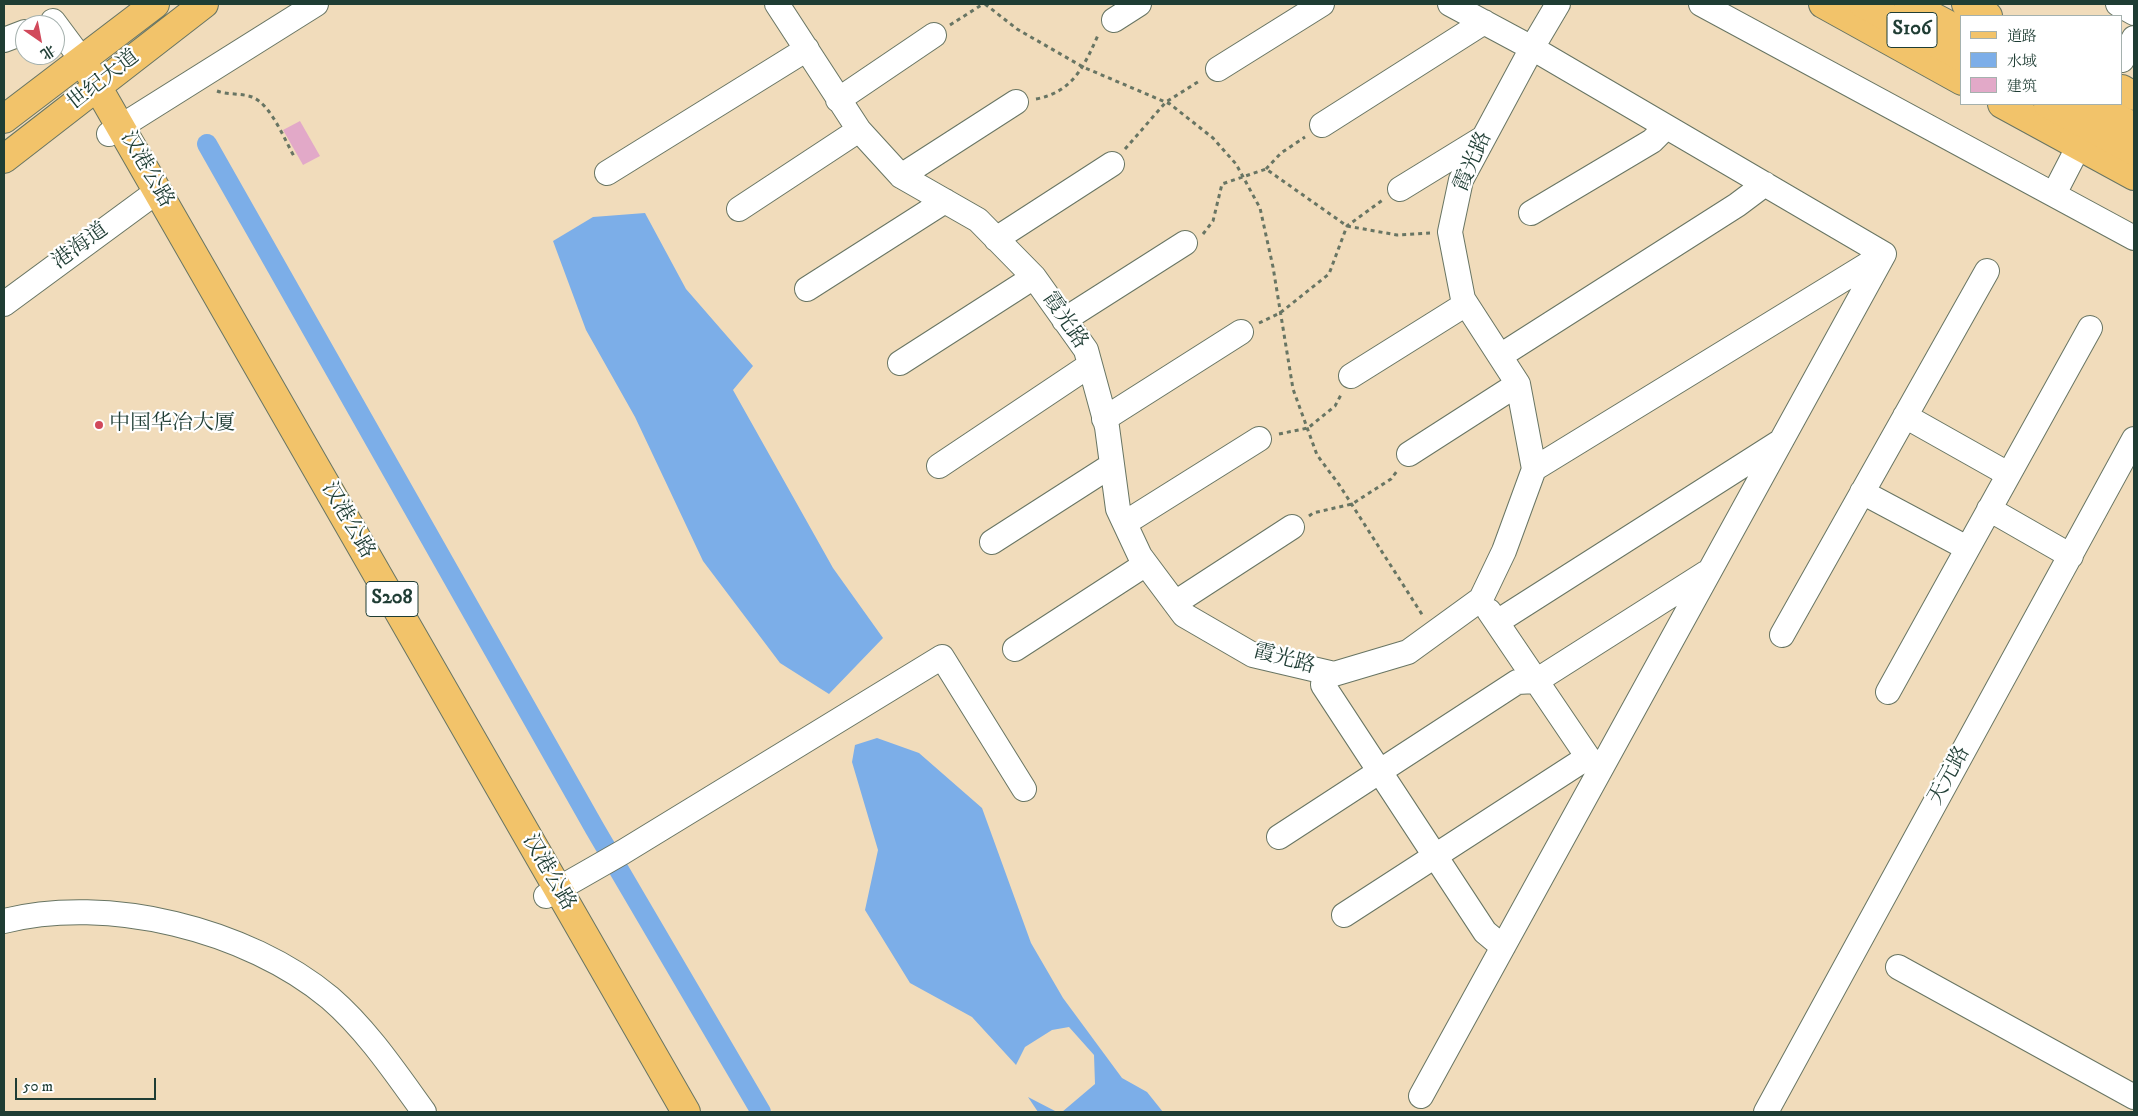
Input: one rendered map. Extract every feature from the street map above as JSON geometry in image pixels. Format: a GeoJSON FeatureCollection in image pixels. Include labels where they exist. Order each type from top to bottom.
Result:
{"type":"FeatureCollection","features":[{"type":"Feature","properties":{"kind":"main road","name":"世纪大道"},"geometry":{"type":"LineString","coordinates":[[4,119],[155,4]]}},
{"type":"Feature","properties":{"kind":"main road","name":"世纪大道"},"geometry":{"type":"LineString","coordinates":[[4,159],[204,4]]}},
{"type":"Feature","properties":{"kind":"main road"},"geometry":{"type":"LineString","coordinates":[[1823,4],[1960,80]]}},
{"type":"Feature","properties":{"kind":"main road","name":"S106"},"geometry":{"type":"LineString","coordinates":[[1863,4],[1960,56]]}},
{"type":"Feature","properties":{"kind":"main road","name":"S106"},"geometry":{"type":"LineString","coordinates":[[1909,4],[1960,31]]}},
{"type":"Feature","properties":{"kind":"main road"},"geometry":{"type":"LineString","coordinates":[[1966,4],[1986,15]]}},
{"type":"Feature","properties":{"kind":"main road","name":"汉港公路"},"geometry":{"type":"LineString","coordinates":[[77,65],[551,892],[670,1112]]}},
{"type":"Feature","properties":{"kind":"main road"},"geometry":{"type":"LineString","coordinates":[[2123,90],[2134,96]]}},
{"type":"Feature","properties":{"kind":"main road"},"geometry":{"type":"LineString","coordinates":[[2009,105],[2090,117],[2134,151]]}},
{"type":"Feature","properties":{"kind":"main road"},"geometry":{"type":"LineString","coordinates":[[2051,105],[2090,117],[2134,127]]}},
{"type":"Feature","properties":{"kind":"main road"},"geometry":{"type":"LineString","coordinates":[[2090,117],[2134,176]]}},
{"type":"Feature","properties":{"kind":"main road","name":"汉港公路"},"geometry":{"type":"LineString","coordinates":[[551,892],[686,1112]]}},
{"type":"Feature","properties":{"kind":"street"},"geometry":{"type":"LineString","coordinates":[[115,131],[316,4]]}},
{"type":"Feature","properties":{"kind":"street","name":"霞光路"},"geometry":{"type":"LineString","coordinates":[[777,4],[859,130],[901,176],[978,220],[1034,276],[1086,350],[1104,419],[1118,509],[1140,556],[1184,615],[1253,654],[1334,674],[1408,652],[1481,599],[1504,551],[1534,469],[1518,384],[1463,299],[1450,232],[1462,180],[1532,48],[1558,4]]}},
{"type":"Feature","properties":{"kind":"street"},"geometry":{"type":"LineString","coordinates":[[1114,20],[1140,4]]}},
{"type":"Feature","properties":{"kind":"street"},"geometry":{"type":"LineString","coordinates":[[1218,69],[1322,4]]}},
{"type":"Feature","properties":{"kind":"street"},"geometry":{"type":"LineString","coordinates":[[1450,4],[1532,48],[1884,254]]}},
{"type":"Feature","properties":{"kind":"street"},"geometry":{"type":"LineString","coordinates":[[1701,4],[2134,238]]}},
{"type":"Feature","properties":{"kind":"street"},"geometry":{"type":"LineString","coordinates":[[2118,4],[2134,12]]}},
{"type":"Feature","properties":{"kind":"street"},"geometry":{"type":"LineString","coordinates":[[1322,125],[1484,22]]}},
{"type":"Feature","properties":{"kind":"street"},"geometry":{"type":"LineString","coordinates":[[838,100],[934,35]]}},
{"type":"Feature","properties":{"kind":"street"},"geometry":{"type":"LineString","coordinates":[[2123,58],[2134,38]]}},
{"type":"Feature","properties":{"kind":"street"},"geometry":{"type":"LineString","coordinates":[[65,45],[77,65]]}},
{"type":"Feature","properties":{"kind":"street"},"geometry":{"type":"LineString","coordinates":[[607,173],[807,49]]}},
{"type":"Feature","properties":{"kind":"street"},"geometry":{"type":"LineString","coordinates":[[901,176],[1016,102]]}},
{"type":"Feature","properties":{"kind":"street"},"geometry":{"type":"LineString","coordinates":[[2054,194],[2090,117]]}},
{"type":"Feature","properties":{"kind":"street"},"geometry":{"type":"LineString","coordinates":[[1531,213],[1652,141],[1666,127]]}},
{"type":"Feature","properties":{"kind":"street"},"geometry":{"type":"LineString","coordinates":[[739,209],[859,130]]}},
{"type":"Feature","properties":{"kind":"street"},"geometry":{"type":"LineString","coordinates":[[1400,189],[1485,137]]}},
{"type":"Feature","properties":{"kind":"street"},"geometry":{"type":"LineString","coordinates":[[996,239],[1112,164]]}},
{"type":"Feature","properties":{"kind":"street"},"geometry":{"type":"LineString","coordinates":[[1500,356],[1737,205],[1765,184]]}},
{"type":"Feature","properties":{"kind":"street","name":"港海道"},"geometry":{"type":"LineString","coordinates":[[4,304],[153,195]]}},
{"type":"Feature","properties":{"kind":"street"},"geometry":{"type":"LineString","coordinates":[[808,289],[946,202]]}},
{"type":"Feature","properties":{"kind":"street"},"geometry":{"type":"LineString","coordinates":[[1064,320],[1184,243]]}},
{"type":"Feature","properties":{"kind":"street"},"geometry":{"type":"LineString","coordinates":[[1421,1096],[1503,947],[1593,765],[1708,572],[1884,254]]}},
{"type":"Feature","properties":{"kind":"street"},"geometry":{"type":"LineString","coordinates":[[1534,469],[1884,254]]}},
{"type":"Feature","properties":{"kind":"street"},"geometry":{"type":"LineString","coordinates":[[1782,635],[1987,271]]}},
{"type":"Feature","properties":{"kind":"street"},"geometry":{"type":"LineString","coordinates":[[900,364],[1034,276]]}},
{"type":"Feature","properties":{"kind":"street"},"geometry":{"type":"LineString","coordinates":[[1351,376],[1466,304]]}},
{"type":"Feature","properties":{"kind":"street"},"geometry":{"type":"LineString","coordinates":[[1888,692],[2090,328]]}},
{"type":"Feature","properties":{"kind":"street"},"geometry":{"type":"LineString","coordinates":[[1104,419],[1241,332]]}},
{"type":"Feature","properties":{"kind":"street"},"geometry":{"type":"LineString","coordinates":[[939,466],[1090,365]]}},
{"type":"Feature","properties":{"kind":"street"},"geometry":{"type":"LineString","coordinates":[[1409,454],[1518,384]]}},
{"type":"Feature","properties":{"kind":"street"},"geometry":{"type":"LineString","coordinates":[[1906,416],[2008,474]]}},
{"type":"Feature","properties":{"kind":"street"},"geometry":{"type":"LineString","coordinates":[[1125,523],[1259,439]]}},
{"type":"Feature","properties":{"kind":"street","name":"天元路"},"geometry":{"type":"LineString","coordinates":[[1766,1112],[2134,439]]}},
{"type":"Feature","properties":{"kind":"street"},"geometry":{"type":"LineString","coordinates":[[1497,622],[1781,442]]}},
{"type":"Feature","properties":{"kind":"street"},"geometry":{"type":"LineString","coordinates":[[992,542],[1112,465]]}},
{"type":"Feature","properties":{"kind":"street"},"geometry":{"type":"LineString","coordinates":[[1862,492],[1967,548]]}},
{"type":"Feature","properties":{"kind":"street"},"geometry":{"type":"LineString","coordinates":[[1989,509],[2071,556]]}},
{"type":"Feature","properties":{"kind":"street"},"geometry":{"type":"LineString","coordinates":[[1175,603],[1292,527]]}},
{"type":"Feature","properties":{"kind":"street"},"geometry":{"type":"LineString","coordinates":[[1015,649],[1146,564]]}},
{"type":"Feature","properties":{"kind":"street"},"geometry":{"type":"LineString","coordinates":[[1279,837],[1517,682],[1536,681],[1708,572]]}},
{"type":"Feature","properties":{"kind":"street"},"geometry":{"type":"LineString","coordinates":[[1481,599],[1593,765]]}},
{"type":"Feature","properties":{"kind":"street"},"geometry":{"type":"LineString","coordinates":[[551,892],[623,852],[942,657],[1024,789]]}},
{"type":"Feature","properties":{"kind":"street"},"geometry":{"type":"LineString","coordinates":[[1324,672],[1323,685],[1379,772],[1485,932],[1503,947]]}},
{"type":"Feature","properties":{"kind":"street"},"geometry":{"type":"LineString","coordinates":[[1344,915],[1436,857],[1593,765]]}},
{"type":"Feature","properties":{"kind":"street"},"geometry":{"type":"LineString","coordinates":[[4,921],[28,915],[93,912],[164,922],[230,939],[258,952],[300,976],[330,999],[373,1043],[424,1112]]}},
{"type":"Feature","properties":{"kind":"street"},"geometry":{"type":"LineString","coordinates":[[1898,967],[2134,1097]]}},
{"type":"Feature","properties":{"kind":"path"},"geometry":{"type":"LineString","coordinates":[[934,35],[984,4],[1018,29],[1084,67],[1166,102],[1213,138],[1236,164],[1260,208],[1273,267],[1293,389],[1317,454],[1352,504],[1434,633]]}},
{"type":"Feature","properties":{"kind":"path"},"geometry":{"type":"LineString","coordinates":[[1016,102],[1043,97],[1066,87],[1084,67],[1100,30],[1114,20]]}},
{"type":"Feature","properties":{"kind":"path"},"geometry":{"type":"LineString","coordinates":[[1112,164],[1166,102],[1218,69]]}},
{"type":"Feature","properties":{"kind":"path"},"geometry":{"type":"LineString","coordinates":[[202,76],[218,92],[241,94],[255,98],[265,105],[294,158]]}},
{"type":"Feature","properties":{"kind":"path"},"geometry":{"type":"LineString","coordinates":[[1184,243],[1201,237],[1213,221],[1222,184],[1266,168],[1281,153],[1322,125]]}},
{"type":"Feature","properties":{"kind":"path"},"geometry":{"type":"LineString","coordinates":[[1266,168],[1347,226],[1397,235],[1450,232]]}},
{"type":"Feature","properties":{"kind":"path"},"geometry":{"type":"LineString","coordinates":[[1241,332],[1280,313],[1329,274],[1347,226],[1400,189]]}},
{"type":"Feature","properties":{"kind":"path"},"geometry":{"type":"LineString","coordinates":[[1259,439],[1308,428],[1335,406],[1351,376]]}},
{"type":"Feature","properties":{"kind":"path"},"geometry":{"type":"LineString","coordinates":[[1292,527],[1313,512],[1352,504],[1391,479],[1409,454]]}},
{"type":"Feature","properties":{"kind":"water"},"geometry":{"type":"Polygon","coordinates":[[[645,213],[686,289],[753,366],[733,390],[833,568],[883,638],[829,694],[780,663],[703,561],[635,417],[586,330],[553,241],[593,217],[645,213]]]}},
{"type":"Feature","properties":{"kind":"water"},"geometry":{"type":"Polygon","coordinates":[[[877,738],[919,753],[982,808],[1031,943],[1063,998],[1122,1078],[1147,1092],[1163,1112],[1062,1112],[1095,1084],[1094,1055],[1069,1027],[1052,1030],[1025,1047],[1016,1065],[972,1017],[910,983],[865,910],[878,850],[852,762],[855,745],[877,738]]]}},
{"type":"Feature","properties":{"kind":"water"},"geometry":{"type":"Polygon","coordinates":[[[1028,1097],[1057,1112],[1038,1112],[1028,1097]]]}},
{"type":"Feature","properties":{"kind":"building"},"geometry":{"type":"Polygon","coordinates":[[[300,121],[320,156],[303,165],[283,130],[300,121]]]}},
{"type":"Feature","properties":{"kind":"waterway"},"geometry":{"type":"LineString","coordinates":[[207,144],[595,829],[761,1112]]}},
{"type":"Feature","properties":{"kind":"place","name":"中国华冶大厦"},"geometry":{"type":"Point","coordinates":[99,425]}}]}
